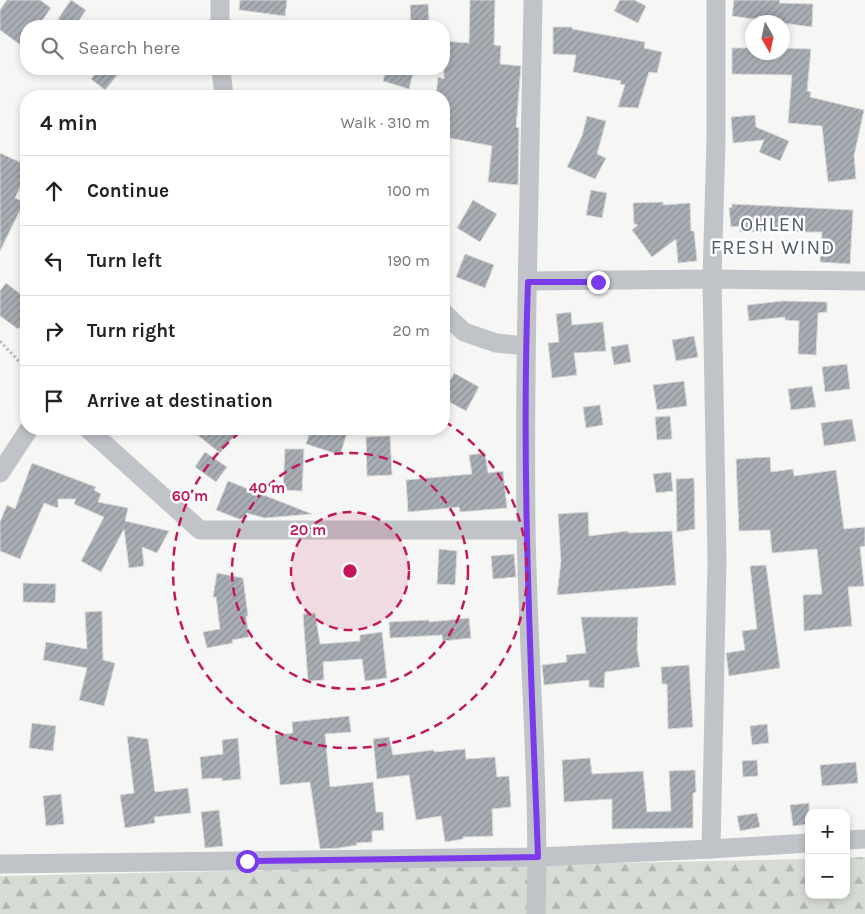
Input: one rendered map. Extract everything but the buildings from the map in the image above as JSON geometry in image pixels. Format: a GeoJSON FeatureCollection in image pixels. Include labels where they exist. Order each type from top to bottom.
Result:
{"type":"FeatureCollection","features":[{"type":"Feature","properties":{"kind":"street"},"geometry":{"type":"LineString","coordinates":[[220,0],[220,20]]}},
{"type":"Feature","properties":{"kind":"street"},"geometry":{"type":"LineString","coordinates":[[533,0],[526,346],[526,530],[538,857],[536,914]]}},
{"type":"Feature","properties":{"kind":"street"},"geometry":{"type":"LineString","coordinates":[[711,849],[717,561],[712,279],[716,140],[716,0]]}},
{"type":"Feature","properties":{"kind":"street"},"geometry":{"type":"LineString","coordinates":[[222,75],[223,90]]}},
{"type":"Feature","properties":{"kind":"street"},"geometry":{"type":"LineString","coordinates":[[528,282],[712,279],[865,281]]}},
{"type":"Feature","properties":{"kind":"street"},"geometry":{"type":"LineString","coordinates":[[450,319],[464,332],[496,343],[526,346]]}},
{"type":"Feature","properties":{"kind":"street"},"geometry":{"type":"LineString","coordinates":[[0,473],[25,435]]}},
{"type":"Feature","properties":{"kind":"street"},"geometry":{"type":"LineString","coordinates":[[95,435],[200,530],[526,530]]}},
{"type":"Feature","properties":{"kind":"street"},"geometry":{"type":"LineString","coordinates":[[850,840],[865,839]]}},
{"type":"Feature","properties":{"kind":"street"},"geometry":{"type":"LineString","coordinates":[[0,864],[538,857],[805,843]]}},
{"type":"Feature","properties":{"kind":"path"},"geometry":{"type":"LineString","coordinates":[[0,341],[20,363]]}},
{"type":"Feature","properties":{"kind":"green space"},"geometry":{"type":"Polygon","coordinates":[[[865,857],[865,914],[0,914],[0,876],[805,859],[805,899],[850,899],[850,858],[865,857]]]}},
{"type":"Feature","properties":{"kind":"district","name":"OHLEN FRESH WIND"},"geometry":{"type":"Point","coordinates":[773,236]}},
{"type":"Feature","properties":{"kind":"route"},"geometry":{"type":"LineString","coordinates":[[247,861],[538,857],[526,530],[528,282],[598,282]]}}]}
